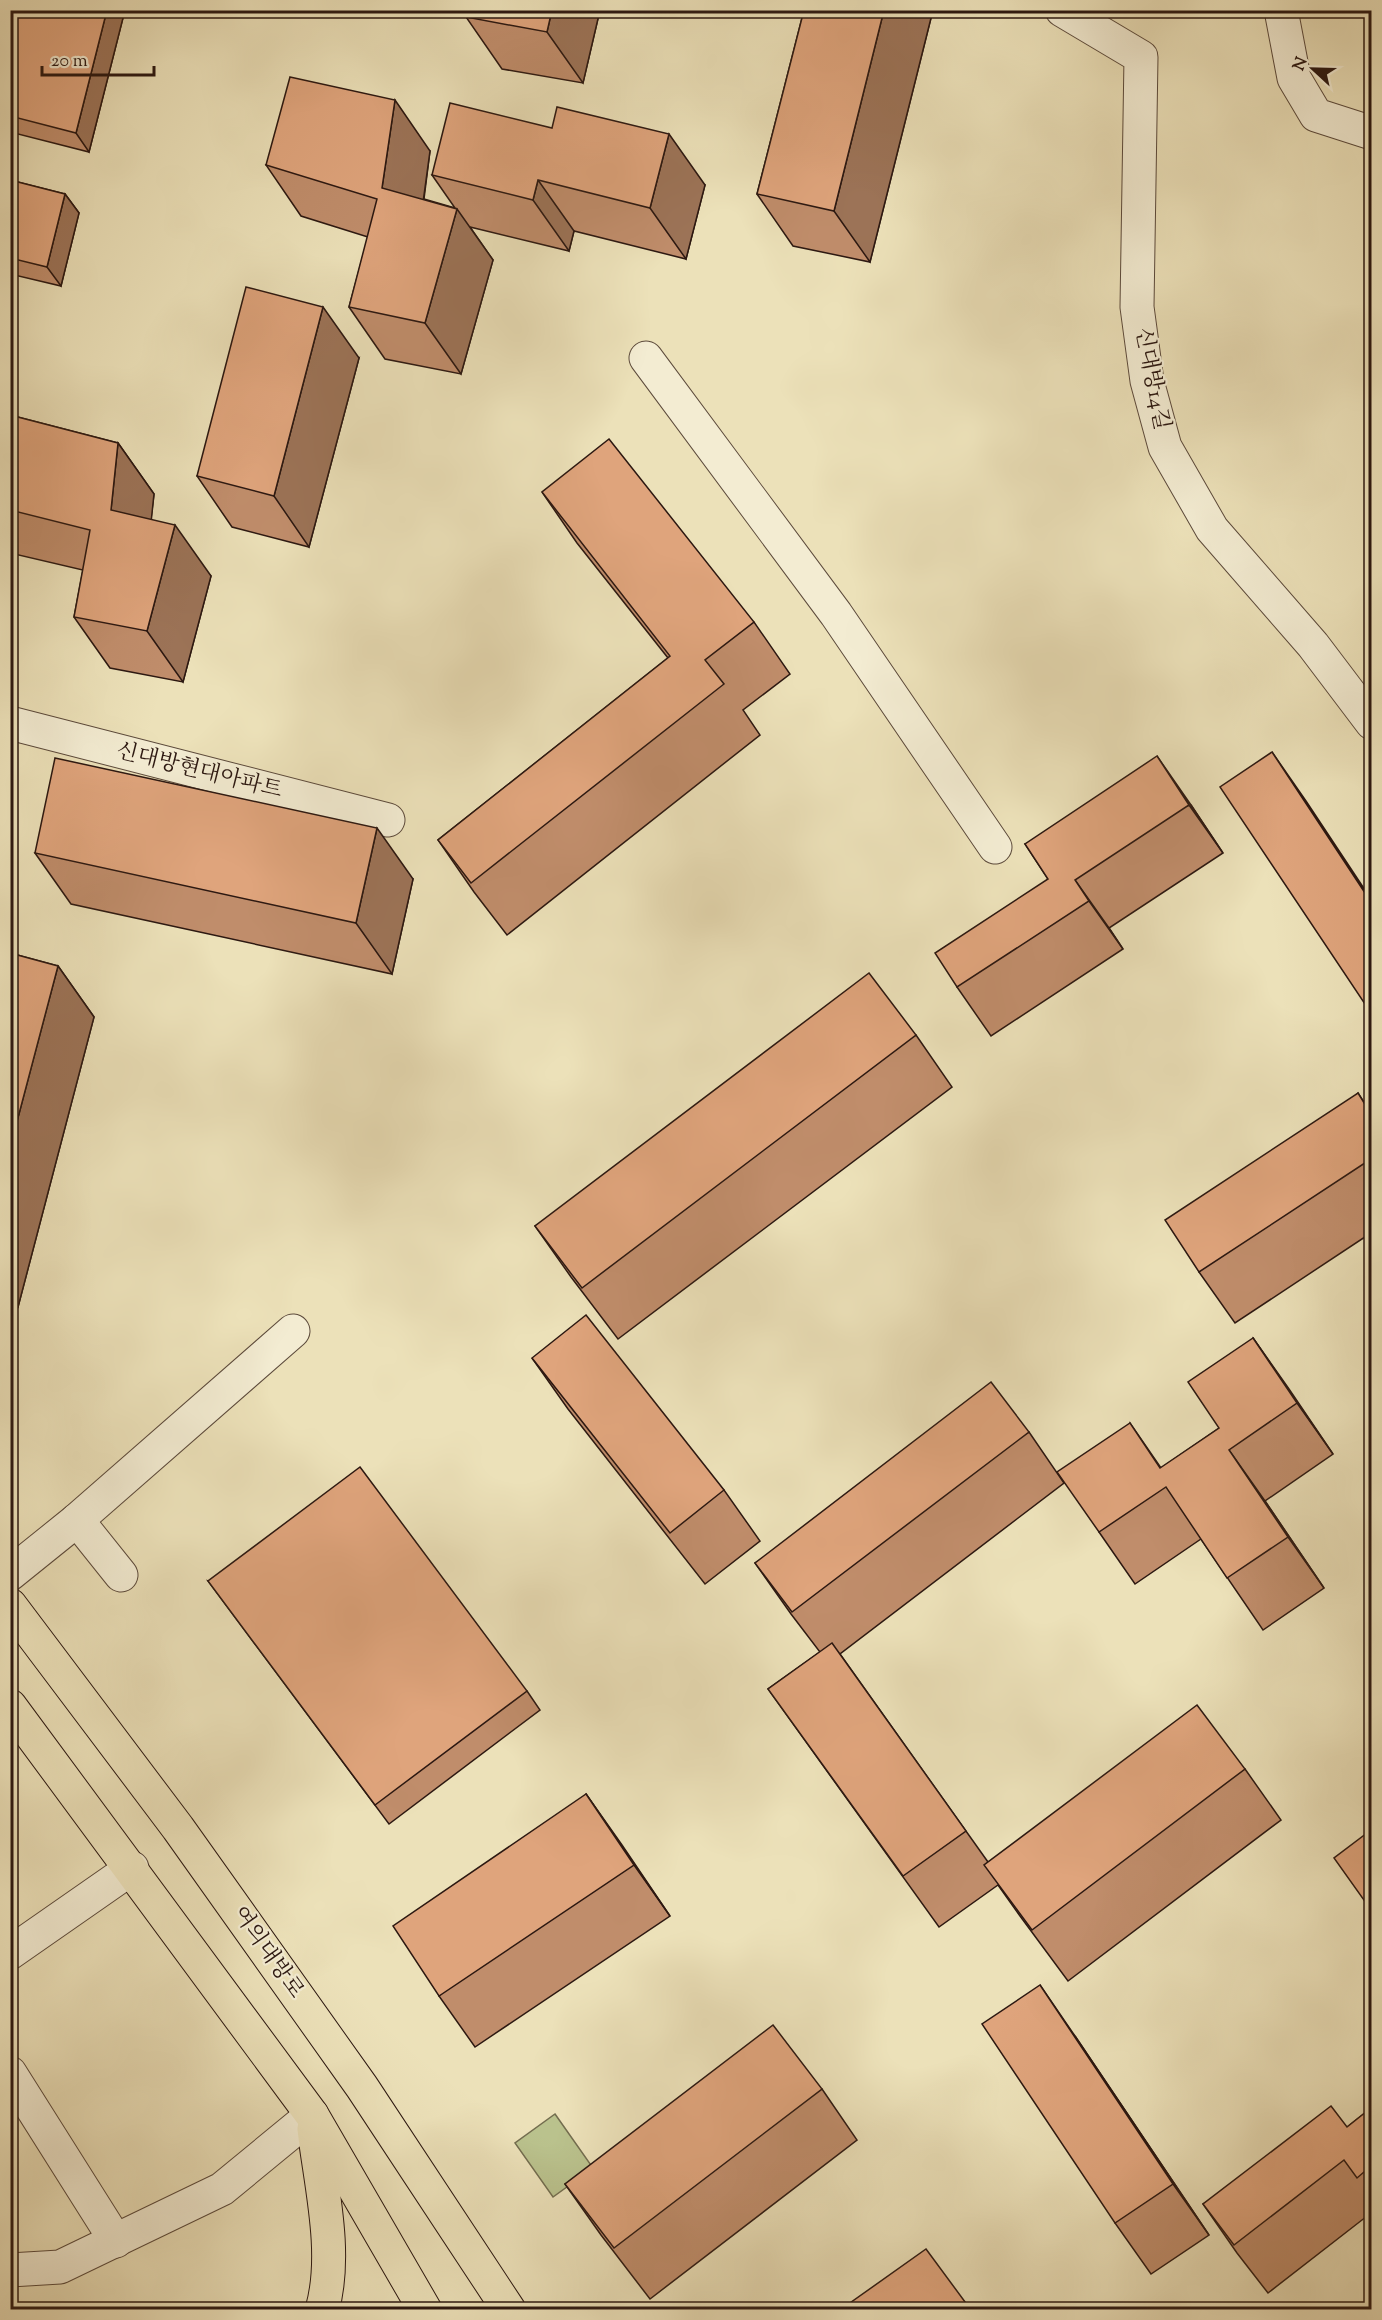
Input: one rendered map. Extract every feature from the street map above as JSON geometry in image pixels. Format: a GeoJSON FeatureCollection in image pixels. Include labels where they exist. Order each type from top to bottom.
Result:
{"type":"FeatureCollection","features":[{"type":"Feature","properties":{"kind":"main road","name":"여의대방로"},"geometry":{"type":"LineString","coordinates":[[10,1605],[178,1828],[363,2087],[509,2310]]}},
{"type":"Feature","properties":{"kind":"main road"},"geometry":{"type":"LineString","coordinates":[[10,1706],[132,1868],[312,2115],[425,2310]]}},
{"type":"Feature","properties":{"kind":"main road"},"geometry":{"type":"LineString","coordinates":[[312,2115],[328,2246],[327,2294],[322,2310]]}},
{"type":"Feature","properties":{"kind":"street","name":"신대방14길"},"geometry":{"type":"LineString","coordinates":[[1062,10],[1141,57],[1137,307],[1147,381],[1165,447],[1212,529],[1313,645],[1371,723]]}},
{"type":"Feature","properties":{"kind":"street"},"geometry":{"type":"LineString","coordinates":[[1281,10],[1294,78],[1316,115],[1371,133]]}},
{"type":"Feature","properties":{"kind":"street"},"geometry":{"type":"LineString","coordinates":[[646,358],[836,614],[995,847]]}},
{"type":"Feature","properties":{"kind":"street","name":"신대방현대아파트"},"geometry":{"type":"LineString","coordinates":[[10,723],[388,820]]}},
{"type":"Feature","properties":{"kind":"street"},"geometry":{"type":"LineString","coordinates":[[10,1574],[77,1520],[293,1331]]}},
{"type":"Feature","properties":{"kind":"street"},"geometry":{"type":"LineString","coordinates":[[77,1520],[121,1575]]}},
{"type":"Feature","properties":{"kind":"street"},"geometry":{"type":"LineString","coordinates":[[10,1953],[132,1868]]}},
{"type":"Feature","properties":{"kind":"street"},"geometry":{"type":"LineString","coordinates":[[10,2073],[116,2241]]}},
{"type":"Feature","properties":{"kind":"street"},"geometry":{"type":"LineString","coordinates":[[10,2270],[60,2267],[222,2189],[312,2115]]}},
{"type":"Feature","properties":{"kind":"green space"},"geometry":{"type":"Polygon","coordinates":[[[555,2114],[593,2168],[553,2197],[515,2143],[555,2114]]]}},
{"type":"Feature","properties":{"kind":"building"},"geometry":{"type":"Polygon","coordinates":[[[10,10],[107,10],[76,133],[10,116],[10,10]]]}},
{"type":"Feature","properties":{"kind":"building"},"geometry":{"type":"Polygon","coordinates":[[[468,10],[552,10],[547,32],[466,17],[468,10]]]}},
{"type":"Feature","properties":{"kind":"building"},"geometry":{"type":"Polygon","coordinates":[[[804,10],[884,10],[834,211],[757,194],[804,10]]]}},
{"type":"Feature","properties":{"kind":"building"},"geometry":{"type":"Polygon","coordinates":[[[290,77],[395,100],[382,188],[457,209],[425,323],[349,307],[377,199],[266,165],[290,77]]]}},
{"type":"Feature","properties":{"kind":"building"},"geometry":{"type":"Polygon","coordinates":[[[450,103],[552,128],[557,107],[669,134],[650,208],[538,180],[533,200],[432,175],[450,103]]]}},
{"type":"Feature","properties":{"kind":"building"},"geometry":{"type":"Polygon","coordinates":[[[10,180],[65,194],[47,267],[10,258],[10,180]]]}},
{"type":"Feature","properties":{"kind":"building"},"geometry":{"type":"Polygon","coordinates":[[[246,287],[323,307],[274,496],[197,476],[246,287]]]}},
{"type":"Feature","properties":{"kind":"building"},"geometry":{"type":"Polygon","coordinates":[[[10,415],[118,443],[111,510],[175,525],[147,631],[74,617],[90,530],[10,510],[10,415]]]}},
{"type":"Feature","properties":{"kind":"building"},"geometry":{"type":"Polygon","coordinates":[[[609,439],[754,622],[705,660],[724,684],[471,883],[438,840],[670,656],[542,492],[609,439]]]}},
{"type":"Feature","properties":{"kind":"building"},"geometry":{"type":"Polygon","coordinates":[[[1272,752],[1371,902],[1371,1013],[1220,787],[1272,752]]]}},
{"type":"Feature","properties":{"kind":"building"},"geometry":{"type":"Polygon","coordinates":[[[1157,756],[1189,805],[1075,880],[1089,901],[957,987],[935,953],[1048,879],[1025,844],[1157,756]]]}},
{"type":"Feature","properties":{"kind":"building"},"geometry":{"type":"Polygon","coordinates":[[[55,758],[377,828],[356,923],[35,853],[55,758]]]}},
{"type":"Feature","properties":{"kind":"building"},"geometry":{"type":"Polygon","coordinates":[[[10,953],[58,966],[10,1148],[10,953]]]}},
{"type":"Feature","properties":{"kind":"building"},"geometry":{"type":"Polygon","coordinates":[[[869,973],[916,1035],[582,1288],[535,1226],[869,973]]]}},
{"type":"Feature","properties":{"kind":"building"},"geometry":{"type":"Polygon","coordinates":[[[1358,1093],[1371,1114],[1371,1159],[1199,1272],[1165,1220],[1358,1093]]]}},
{"type":"Feature","properties":{"kind":"building"},"geometry":{"type":"Polygon","coordinates":[[[586,1315],[724,1490],[670,1533],[532,1358],[586,1315]]]}},
{"type":"Feature","properties":{"kind":"building"},"geometry":{"type":"Polygon","coordinates":[[[1253,1338],[1297,1403],[1229,1450],[1288,1537],[1227,1578],[1166,1487],[1099,1532],[1057,1472],[1130,1423],[1160,1468],[1219,1428],[1188,1382],[1253,1338]]]}},
{"type":"Feature","properties":{"kind":"building"},"geometry":{"type":"Polygon","coordinates":[[[991,1382],[1029,1432],[792,1612],[755,1563],[991,1382]]]}},
{"type":"Feature","properties":{"kind":"building"},"geometry":{"type":"Polygon","coordinates":[[[360,1467],[527,1691],[375,1805],[208,1581],[360,1467]]]}},
{"type":"Feature","properties":{"kind":"building"},"geometry":{"type":"Polygon","coordinates":[[[1371,1470],[1371,1483],[1365,1475],[1371,1470]]]}},
{"type":"Feature","properties":{"kind":"building"},"geometry":{"type":"Polygon","coordinates":[[[832,1643],[966,1831],[903,1876],[768,1689],[832,1643]]]}},
{"type":"Feature","properties":{"kind":"building"},"geometry":{"type":"Polygon","coordinates":[[[1197,1705],[1245,1769],[1032,1930],[984,1865],[1197,1705]]]}},
{"type":"Feature","properties":{"kind":"building"},"geometry":{"type":"Polygon","coordinates":[[[586,1794],[634,1865],[439,1996],[393,1926],[586,1794]]]}},
{"type":"Feature","properties":{"kind":"building"},"geometry":{"type":"Polygon","coordinates":[[[1371,1830],[1371,1910],[1334,1858],[1371,1830]]]}},
{"type":"Feature","properties":{"kind":"building"},"geometry":{"type":"Polygon","coordinates":[[[1040,1985],[1173,2184],[1115,2223],[982,2024],[1040,1985]]]}},
{"type":"Feature","properties":{"kind":"building"},"geometry":{"type":"Polygon","coordinates":[[[773,2025],[822,2089],[614,2248],[565,2184],[773,2025]]]}},
{"type":"Feature","properties":{"kind":"building"},"geometry":{"type":"Polygon","coordinates":[[[1331,2106],[1347,2127],[1371,2108],[1371,2166],[1357,2178],[1344,2160],[1234,2245],[1203,2204],[1331,2106]]]}},
{"type":"Feature","properties":{"kind":"building"},"geometry":{"type":"Polygon","coordinates":[[[926,2249],[971,2310],[840,2310],[926,2249]]]}}]}
